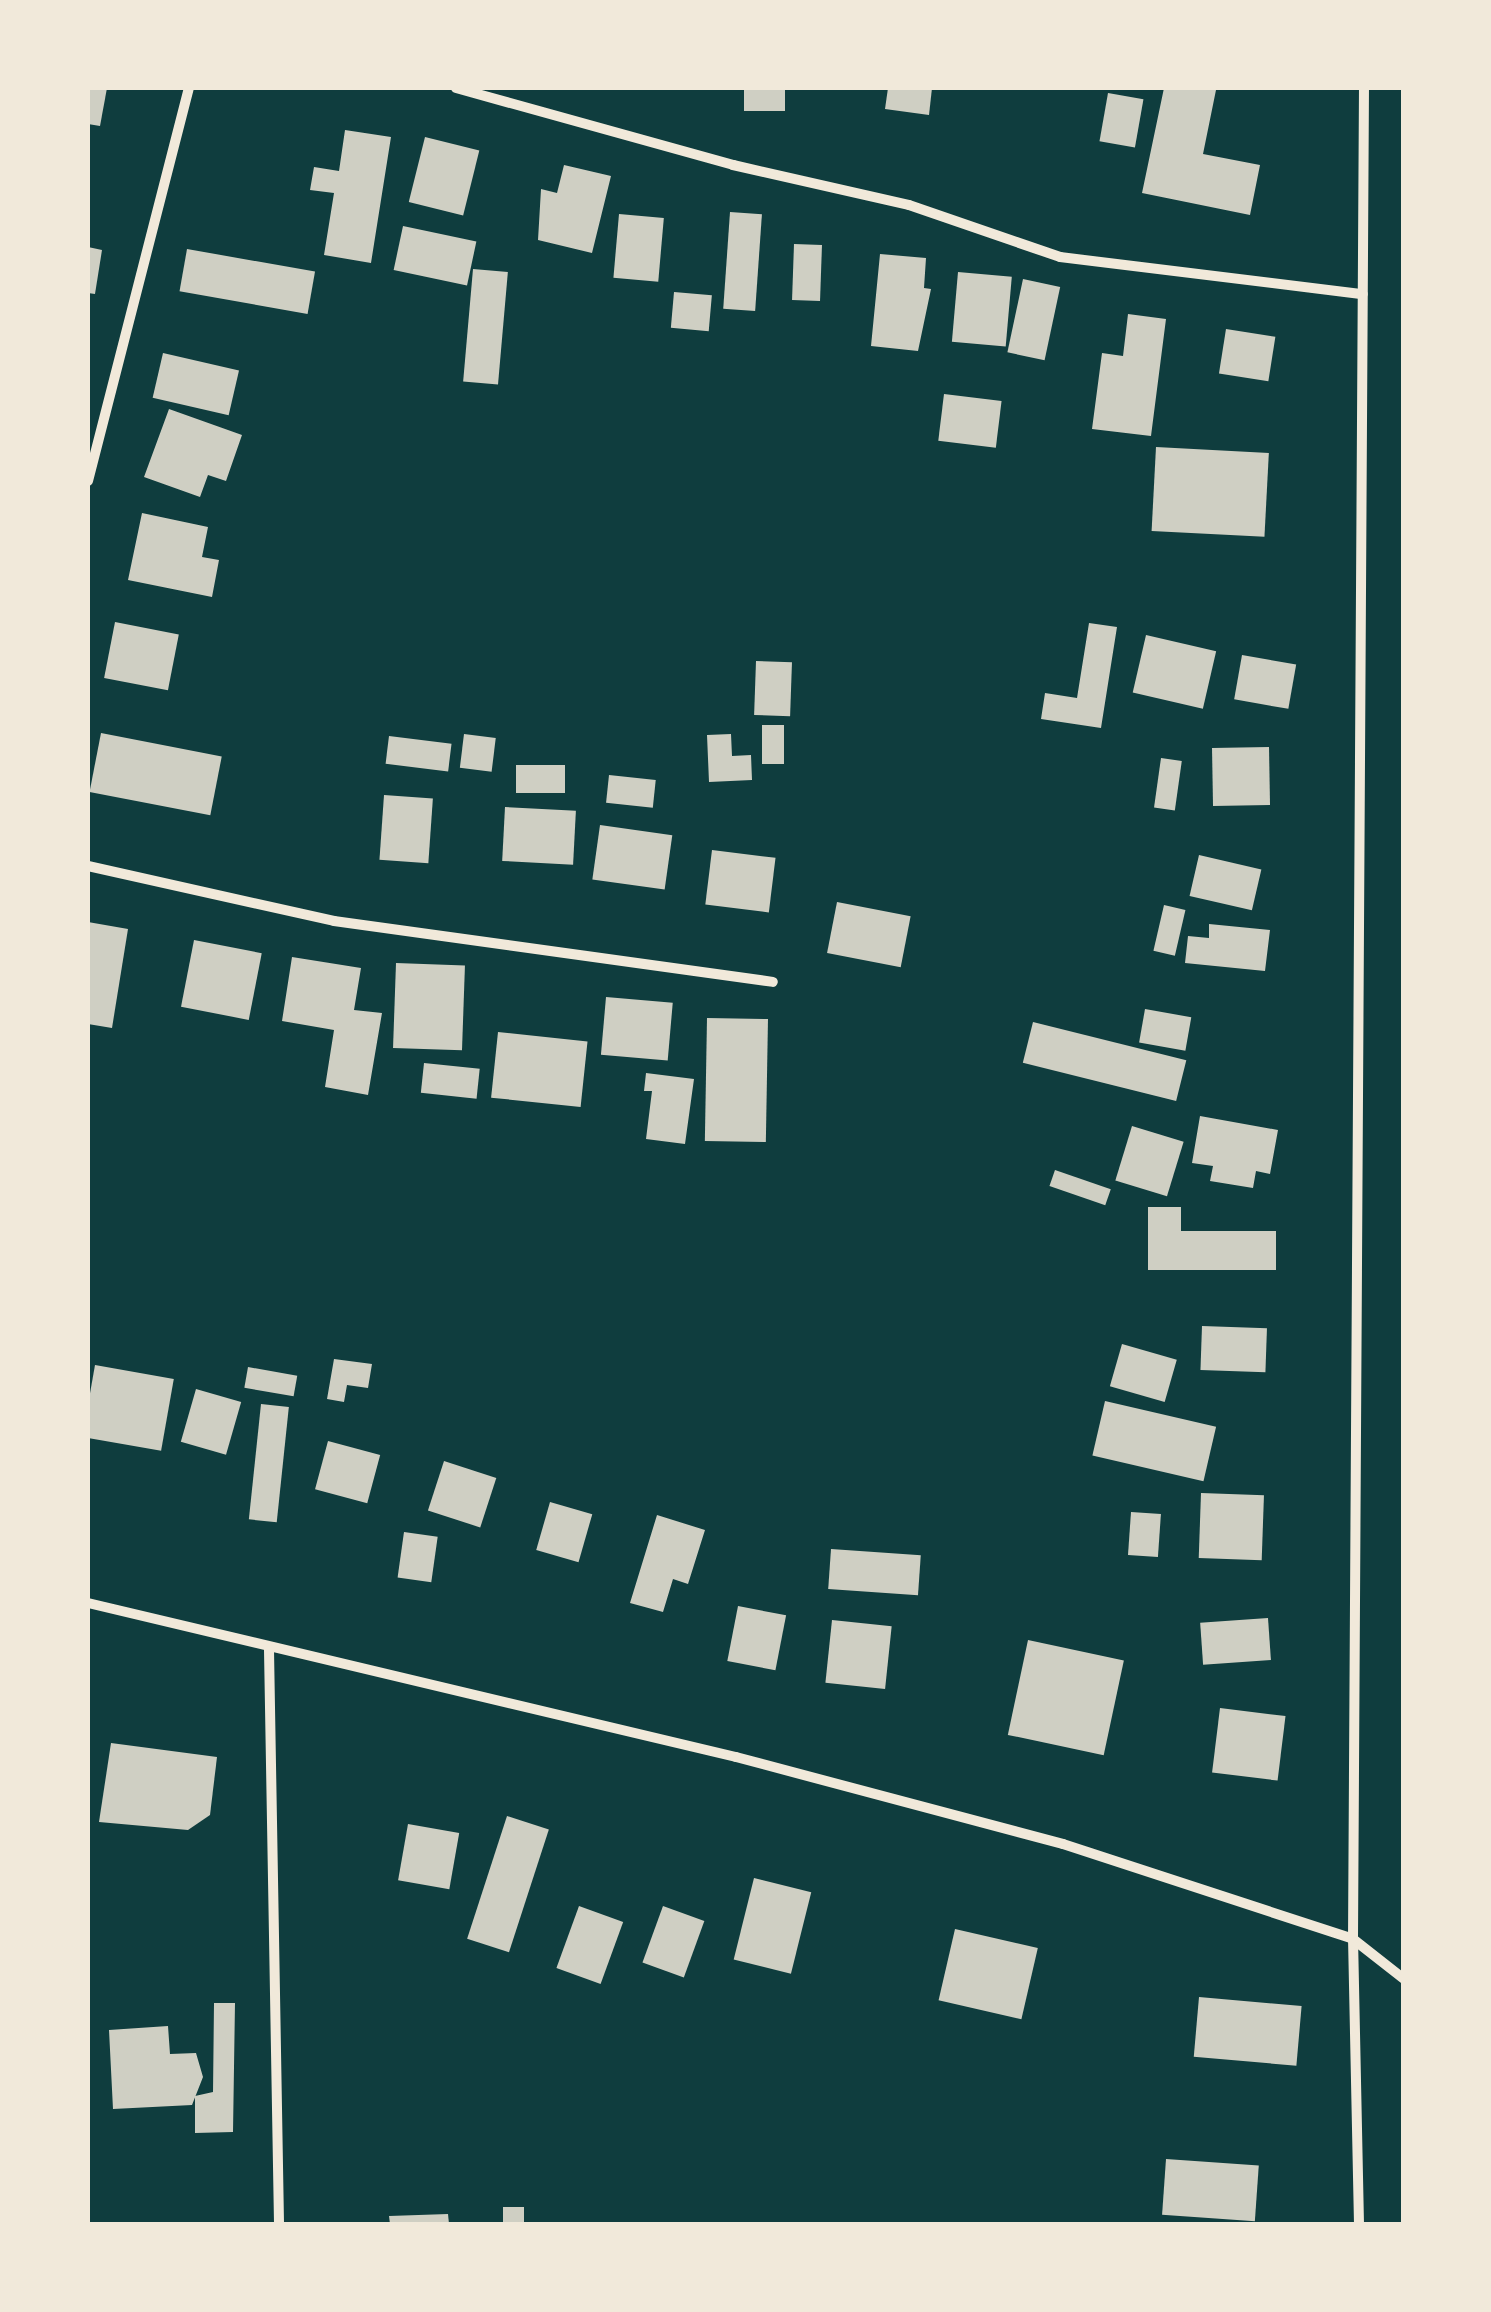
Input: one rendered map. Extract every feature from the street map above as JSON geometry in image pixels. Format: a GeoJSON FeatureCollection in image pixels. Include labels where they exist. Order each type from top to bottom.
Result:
{"type":"FeatureCollection","features":[{"type":"Feature","properties":{"kind":"street"},"geometry":{"type":"LineString","coordinates":[[88,481],[188,88]]}},
{"type":"Feature","properties":{"kind":"street"},"geometry":{"type":"LineString","coordinates":[[456,88],[733,165],[909,206],[1060,257],[1363,294]]}},
{"type":"Feature","properties":{"kind":"street"},"geometry":{"type":"LineString","coordinates":[[1359,2224],[1353,1940],[1364,88]]}},
{"type":"Feature","properties":{"kind":"street"},"geometry":{"type":"LineString","coordinates":[[88,866],[334,921],[773,982]]}},
{"type":"Feature","properties":{"kind":"street"},"geometry":{"type":"LineString","coordinates":[[88,1603],[269,1650],[736,1758],[1064,1844],[1353,1940],[1404,1979]]}},
{"type":"Feature","properties":{"kind":"street"},"geometry":{"type":"LineString","coordinates":[[269,1650],[279,2224]]}},
{"type":"Feature","properties":{"kind":"building"},"geometry":{"type":"Polygon","coordinates":[[[88,88],[107,88],[100,126],[88,124],[88,88]]]}},
{"type":"Feature","properties":{"kind":"building"},"geometry":{"type":"Polygon","coordinates":[[[744,88],[785,88],[785,111],[744,111],[744,88]]]}},
{"type":"Feature","properties":{"kind":"building"},"geometry":{"type":"Polygon","coordinates":[[[888,88],[932,88],[929,115],[885,109],[888,88]]]}},
{"type":"Feature","properties":{"kind":"building"},"geometry":{"type":"Polygon","coordinates":[[[1164,88],[1216,90],[1203,154],[1260,165],[1250,215],[1142,193],[1164,88]]]}},
{"type":"Feature","properties":{"kind":"building"},"geometry":{"type":"Polygon","coordinates":[[[1108,93],[1143,99],[1135,148],[1099,141],[1108,93]]]}},
{"type":"Feature","properties":{"kind":"building"},"geometry":{"type":"Polygon","coordinates":[[[345,130],[391,137],[371,263],[324,255],[334,193],[310,190],[314,167],[339,171],[345,130]]]}},
{"type":"Feature","properties":{"kind":"building"},"geometry":{"type":"Polygon","coordinates":[[[425,137],[479,151],[463,216],[409,202],[425,137]]]}},
{"type":"Feature","properties":{"kind":"building"},"geometry":{"type":"Polygon","coordinates":[[[564,165],[611,176],[592,253],[538,240],[541,189],[557,193],[564,165]]]}},
{"type":"Feature","properties":{"kind":"building"},"geometry":{"type":"Polygon","coordinates":[[[730,212],[762,214],[755,311],[723,309],[730,212]]]}},
{"type":"Feature","properties":{"kind":"building"},"geometry":{"type":"Polygon","coordinates":[[[619,214],[664,218],[658,282],[613,278],[619,214]]]}},
{"type":"Feature","properties":{"kind":"building"},"geometry":{"type":"Polygon","coordinates":[[[403,226],[476,242],[467,286],[394,270],[403,226]]]}},
{"type":"Feature","properties":{"kind":"building"},"geometry":{"type":"Polygon","coordinates":[[[794,244],[822,245],[820,301],[792,300],[794,244]]]}},
{"type":"Feature","properties":{"kind":"building"},"geometry":{"type":"Polygon","coordinates":[[[88,247],[102,250],[95,294],[88,293],[88,247]]]}},
{"type":"Feature","properties":{"kind":"building"},"geometry":{"type":"Polygon","coordinates":[[[187,249],[315,272],[308,314],[180,291],[187,249]]]}},
{"type":"Feature","properties":{"kind":"building"},"geometry":{"type":"Polygon","coordinates":[[[880,254],[926,258],[924,288],[931,289],[918,351],[871,346],[880,254]]]}},
{"type":"Feature","properties":{"kind":"building"},"geometry":{"type":"Polygon","coordinates":[[[473,269],[508,272],[498,385],[463,382],[473,269]]]}},
{"type":"Feature","properties":{"kind":"building"},"geometry":{"type":"Polygon","coordinates":[[[958,272],[1012,277],[1006,346],[952,342],[958,272]]]}},
{"type":"Feature","properties":{"kind":"building"},"geometry":{"type":"Polygon","coordinates":[[[1023,279],[1060,287],[1045,360],[1007,352],[1023,279]]]}},
{"type":"Feature","properties":{"kind":"building"},"geometry":{"type":"Polygon","coordinates":[[[674,292],[712,295],[709,331],[671,328],[674,292]]]}},
{"type":"Feature","properties":{"kind":"building"},"geometry":{"type":"Polygon","coordinates":[[[1128,314],[1166,319],[1151,436],[1092,429],[1102,353],[1123,356],[1128,314]]]}},
{"type":"Feature","properties":{"kind":"building"},"geometry":{"type":"Polygon","coordinates":[[[1226,329],[1275,337],[1268,381],[1219,373],[1226,329]]]}},
{"type":"Feature","properties":{"kind":"building"},"geometry":{"type":"Polygon","coordinates":[[[163,353],[239,371],[229,415],[153,398],[163,353]]]}},
{"type":"Feature","properties":{"kind":"building"},"geometry":{"type":"Polygon","coordinates":[[[944,394],[1002,401],[996,448],[938,441],[944,394]]]}},
{"type":"Feature","properties":{"kind":"building"},"geometry":{"type":"Polygon","coordinates":[[[169,409],[242,435],[226,481],[208,475],[200,497],[144,477],[169,409]]]}},
{"type":"Feature","properties":{"kind":"building"},"geometry":{"type":"Polygon","coordinates":[[[1156,447],[1269,453],[1264,537],[1152,531],[1156,447]]]}},
{"type":"Feature","properties":{"kind":"building"},"geometry":{"type":"Polygon","coordinates":[[[142,513],[208,527],[202,557],[219,560],[212,597],[128,580],[142,513]]]}},
{"type":"Feature","properties":{"kind":"building"},"geometry":{"type":"Polygon","coordinates":[[[115,622],[179,634],[168,690],[104,678],[115,622]]]}},
{"type":"Feature","properties":{"kind":"building"},"geometry":{"type":"Polygon","coordinates":[[[1089,623],[1117,627],[1101,728],[1041,719],[1045,693],[1077,698],[1089,623]]]}},
{"type":"Feature","properties":{"kind":"building"},"geometry":{"type":"Polygon","coordinates":[[[1146,635],[1216,651],[1203,709],[1133,692],[1146,635]]]}},
{"type":"Feature","properties":{"kind":"building"},"geometry":{"type":"Polygon","coordinates":[[[1242,655],[1296,665],[1288,709],[1234,699],[1242,655]]]}},
{"type":"Feature","properties":{"kind":"building"},"geometry":{"type":"Polygon","coordinates":[[[756,661],[792,662],[790,716],[754,715],[756,661]]]}},
{"type":"Feature","properties":{"kind":"building"},"geometry":{"type":"Polygon","coordinates":[[[762,725],[784,725],[784,764],[762,764],[762,725]]]}},
{"type":"Feature","properties":{"kind":"building"},"geometry":{"type":"Polygon","coordinates":[[[101,733],[222,756],[210,815],[90,792],[101,733]]]}},
{"type":"Feature","properties":{"kind":"building"},"geometry":{"type":"Polygon","coordinates":[[[464,734],[496,738],[492,772],[460,768],[464,734]]]}},
{"type":"Feature","properties":{"kind":"building"},"geometry":{"type":"Polygon","coordinates":[[[731,734],[732,756],[751,755],[752,780],[709,782],[707,735],[731,734]]]}},
{"type":"Feature","properties":{"kind":"building"},"geometry":{"type":"Polygon","coordinates":[[[389,736],[452,744],[448,771],[386,764],[389,736]]]}},
{"type":"Feature","properties":{"kind":"building"},"geometry":{"type":"Polygon","coordinates":[[[1269,747],[1270,805],[1213,806],[1212,748],[1269,747]]]}},
{"type":"Feature","properties":{"kind":"building"},"geometry":{"type":"Polygon","coordinates":[[[1161,758],[1182,761],[1175,810],[1154,808],[1161,758]]]}},
{"type":"Feature","properties":{"kind":"building"},"geometry":{"type":"Polygon","coordinates":[[[516,765],[565,765],[565,793],[516,793],[516,765]]]}},
{"type":"Feature","properties":{"kind":"building"},"geometry":{"type":"Polygon","coordinates":[[[609,775],[656,780],[653,808],[606,803],[609,775]]]}},
{"type":"Feature","properties":{"kind":"building"},"geometry":{"type":"Polygon","coordinates":[[[384,795],[433,798],[428,863],[379,860],[384,795]]]}},
{"type":"Feature","properties":{"kind":"building"},"geometry":{"type":"Polygon","coordinates":[[[505,807],[576,811],[573,865],[502,861],[505,807]]]}},
{"type":"Feature","properties":{"kind":"building"},"geometry":{"type":"Polygon","coordinates":[[[600,825],[672,835],[665,890],[592,879],[600,825]]]}},
{"type":"Feature","properties":{"kind":"building"},"geometry":{"type":"Polygon","coordinates":[[[712,850],[776,858],[769,912],[705,905],[712,850]]]}},
{"type":"Feature","properties":{"kind":"building"},"geometry":{"type":"Polygon","coordinates":[[[1199,855],[1261,869],[1252,910],[1190,896],[1199,855]]]}},
{"type":"Feature","properties":{"kind":"building"},"geometry":{"type":"Polygon","coordinates":[[[837,902],[911,916],[901,967],[827,953],[837,902]]]}},
{"type":"Feature","properties":{"kind":"building"},"geometry":{"type":"Polygon","coordinates":[[[1164,905],[1185,910],[1175,956],[1153,951],[1164,905]]]}},
{"type":"Feature","properties":{"kind":"building"},"geometry":{"type":"Polygon","coordinates":[[[88,922],[128,929],[112,1028],[88,1024],[88,922]]]}},
{"type":"Feature","properties":{"kind":"building"},"geometry":{"type":"Polygon","coordinates":[[[1209,924],[1270,930],[1265,971],[1185,963],[1188,936],[1209,938],[1209,924]]]}},
{"type":"Feature","properties":{"kind":"building"},"geometry":{"type":"Polygon","coordinates":[[[194,940],[262,953],[249,1020],[181,1007],[194,940]]]}},
{"type":"Feature","properties":{"kind":"building"},"geometry":{"type":"Polygon","coordinates":[[[292,957],[361,968],[354,1010],[382,1013],[368,1095],[325,1087],[334,1030],[282,1021],[292,957]]]}},
{"type":"Feature","properties":{"kind":"building"},"geometry":{"type":"Polygon","coordinates":[[[396,963],[465,965],[462,1050],[393,1048],[396,963]]]}},
{"type":"Feature","properties":{"kind":"building"},"geometry":{"type":"Polygon","coordinates":[[[606,997],[673,1003],[668,1061],[601,1055],[606,997]]]}},
{"type":"Feature","properties":{"kind":"building"},"geometry":{"type":"Polygon","coordinates":[[[1145,1009],[1191,1017],[1185,1051],[1139,1042],[1145,1009]]]}},
{"type":"Feature","properties":{"kind":"building"},"geometry":{"type":"Polygon","coordinates":[[[707,1018],[768,1019],[766,1142],[705,1141],[707,1018]]]}},
{"type":"Feature","properties":{"kind":"building"},"geometry":{"type":"Polygon","coordinates":[[[1033,1022],[1186,1060],[1176,1101],[1023,1063],[1033,1022]]]}},
{"type":"Feature","properties":{"kind":"building"},"geometry":{"type":"Polygon","coordinates":[[[498,1032],[588,1041],[581,1107],[491,1098],[498,1032]]]}},
{"type":"Feature","properties":{"kind":"building"},"geometry":{"type":"Polygon","coordinates":[[[424,1063],[480,1069],[477,1099],[421,1093],[424,1063]]]}},
{"type":"Feature","properties":{"kind":"building"},"geometry":{"type":"Polygon","coordinates":[[[646,1073],[694,1079],[685,1144],[646,1139],[652,1091],[644,1091],[646,1073]]]}},
{"type":"Feature","properties":{"kind":"building"},"geometry":{"type":"Polygon","coordinates":[[[1200,1116],[1278,1130],[1270,1174],[1256,1171],[1253,1188],[1210,1181],[1213,1166],[1192,1163],[1200,1116]]]}},
{"type":"Feature","properties":{"kind":"building"},"geometry":{"type":"Polygon","coordinates":[[[1132,1126],[1184,1142],[1167,1196],[1115,1181],[1132,1126]]]}},
{"type":"Feature","properties":{"kind":"building"},"geometry":{"type":"Polygon","coordinates":[[[1055,1170],[1111,1189],[1105,1205],[1049,1186],[1055,1170]]]}},
{"type":"Feature","properties":{"kind":"building"},"geometry":{"type":"Polygon","coordinates":[[[1148,1207],[1181,1207],[1181,1231],[1276,1231],[1276,1270],[1148,1270],[1148,1207]]]}},
{"type":"Feature","properties":{"kind":"building"},"geometry":{"type":"Polygon","coordinates":[[[1202,1326],[1267,1328],[1265,1372],[1200,1370],[1202,1326]]]}},
{"type":"Feature","properties":{"kind":"building"},"geometry":{"type":"Polygon","coordinates":[[[1122,1344],[1177,1360],[1165,1402],[1110,1386],[1122,1344]]]}},
{"type":"Feature","properties":{"kind":"building"},"geometry":{"type":"Polygon","coordinates":[[[334,1359],[372,1364],[368,1388],[347,1385],[344,1402],[327,1399],[334,1359]]]}},
{"type":"Feature","properties":{"kind":"building"},"geometry":{"type":"Polygon","coordinates":[[[95,1365],[174,1379],[161,1451],[88,1438],[88,1405],[95,1365]]]}},
{"type":"Feature","properties":{"kind":"building"},"geometry":{"type":"Polygon","coordinates":[[[248,1367],[297,1376],[294,1396],[244,1388],[248,1367]]]}},
{"type":"Feature","properties":{"kind":"building"},"geometry":{"type":"Polygon","coordinates":[[[196,1389],[241,1402],[226,1455],[181,1442],[196,1389]]]}},
{"type":"Feature","properties":{"kind":"building"},"geometry":{"type":"Polygon","coordinates":[[[1105,1401],[1216,1427],[1203,1481],[1092,1456],[1105,1401]]]}},
{"type":"Feature","properties":{"kind":"building"},"geometry":{"type":"Polygon","coordinates":[[[261,1404],[289,1407],[277,1522],[249,1519],[261,1404]]]}},
{"type":"Feature","properties":{"kind":"building"},"geometry":{"type":"Polygon","coordinates":[[[328,1441],[380,1455],[367,1503],[315,1489],[328,1441]]]}},
{"type":"Feature","properties":{"kind":"building"},"geometry":{"type":"Polygon","coordinates":[[[444,1461],[496,1478],[480,1527],[428,1510],[444,1461]]]}},
{"type":"Feature","properties":{"kind":"building"},"geometry":{"type":"Polygon","coordinates":[[[1201,1493],[1264,1495],[1262,1560],[1199,1558],[1201,1493]]]}},
{"type":"Feature","properties":{"kind":"building"},"geometry":{"type":"Polygon","coordinates":[[[550,1502],[592,1514],[579,1562],[536,1550],[550,1502]]]}},
{"type":"Feature","properties":{"kind":"building"},"geometry":{"type":"Polygon","coordinates":[[[1131,1512],[1161,1514],[1158,1557],[1128,1555],[1131,1512]]]}},
{"type":"Feature","properties":{"kind":"building"},"geometry":{"type":"Polygon","coordinates":[[[657,1515],[705,1530],[688,1584],[673,1579],[663,1612],[630,1603],[657,1515]]]}},
{"type":"Feature","properties":{"kind":"building"},"geometry":{"type":"Polygon","coordinates":[[[404,1532],[438,1537],[431,1582],[398,1578],[404,1532]]]}},
{"type":"Feature","properties":{"kind":"building"},"geometry":{"type":"Polygon","coordinates":[[[831,1549],[921,1555],[918,1595],[828,1589],[831,1549]]]}},
{"type":"Feature","properties":{"kind":"building"},"geometry":{"type":"Polygon","coordinates":[[[738,1606],[786,1615],[775,1670],[727,1661],[738,1606]]]}},
{"type":"Feature","properties":{"kind":"building"},"geometry":{"type":"Polygon","coordinates":[[[1268,1618],[1271,1660],[1203,1665],[1200,1623],[1268,1618]]]}},
{"type":"Feature","properties":{"kind":"building"},"geometry":{"type":"Polygon","coordinates":[[[832,1620],[892,1626],[885,1689],[825,1683],[832,1620]]]}},
{"type":"Feature","properties":{"kind":"building"},"geometry":{"type":"Polygon","coordinates":[[[1028,1640],[1124,1660],[1104,1755],[1008,1735],[1028,1640]]]}},
{"type":"Feature","properties":{"kind":"building"},"geometry":{"type":"Polygon","coordinates":[[[1220,1708],[1286,1716],[1278,1781],[1212,1773],[1220,1708]]]}},
{"type":"Feature","properties":{"kind":"building"},"geometry":{"type":"Polygon","coordinates":[[[111,1743],[217,1757],[210,1815],[188,1830],[99,1822],[111,1743]]]}},
{"type":"Feature","properties":{"kind":"building"},"geometry":{"type":"Polygon","coordinates":[[[507,1816],[549,1830],[509,1952],[467,1939],[507,1816]]]}},
{"type":"Feature","properties":{"kind":"building"},"geometry":{"type":"Polygon","coordinates":[[[408,1824],[459,1833],[449,1889],[398,1880],[408,1824]]]}},
{"type":"Feature","properties":{"kind":"building"},"geometry":{"type":"Polygon","coordinates":[[[754,1878],[811,1892],[791,1974],[734,1960],[754,1878]]]}},
{"type":"Feature","properties":{"kind":"building"},"geometry":{"type":"Polygon","coordinates":[[[579,1906],[623,1922],[601,1984],[556,1968],[579,1906]]]}},
{"type":"Feature","properties":{"kind":"building"},"geometry":{"type":"Polygon","coordinates":[[[663,1906],[704,1921],[684,1977],[642,1962],[663,1906]]]}},
{"type":"Feature","properties":{"kind":"building"},"geometry":{"type":"Polygon","coordinates":[[[955,1929],[1038,1948],[1021,2019],[939,2000],[955,1929]]]}},
{"type":"Feature","properties":{"kind":"building"},"geometry":{"type":"Polygon","coordinates":[[[1199,1997],[1302,2006],[1296,2066],[1194,2057],[1199,1997]]]}},
{"type":"Feature","properties":{"kind":"building"},"geometry":{"type":"Polygon","coordinates":[[[214,2003],[235,2003],[233,2132],[195,2133],[195,2096],[213,2092],[214,2003]]]}},
{"type":"Feature","properties":{"kind":"building"},"geometry":{"type":"Polygon","coordinates":[[[168,2026],[170,2054],[196,2053],[203,2077],[192,2105],[113,2109],[109,2030],[168,2026]]]}},
{"type":"Feature","properties":{"kind":"building"},"geometry":{"type":"Polygon","coordinates":[[[1166,2159],[1259,2165],[1255,2221],[1162,2215],[1166,2159]]]}},
{"type":"Feature","properties":{"kind":"building"},"geometry":{"type":"Polygon","coordinates":[[[503,2207],[524,2207],[524,2224],[503,2224],[503,2207]]]}},
{"type":"Feature","properties":{"kind":"building"},"geometry":{"type":"Polygon","coordinates":[[[448,2214],[449,2224],[390,2224],[389,2216],[448,2214]]]}}]}
